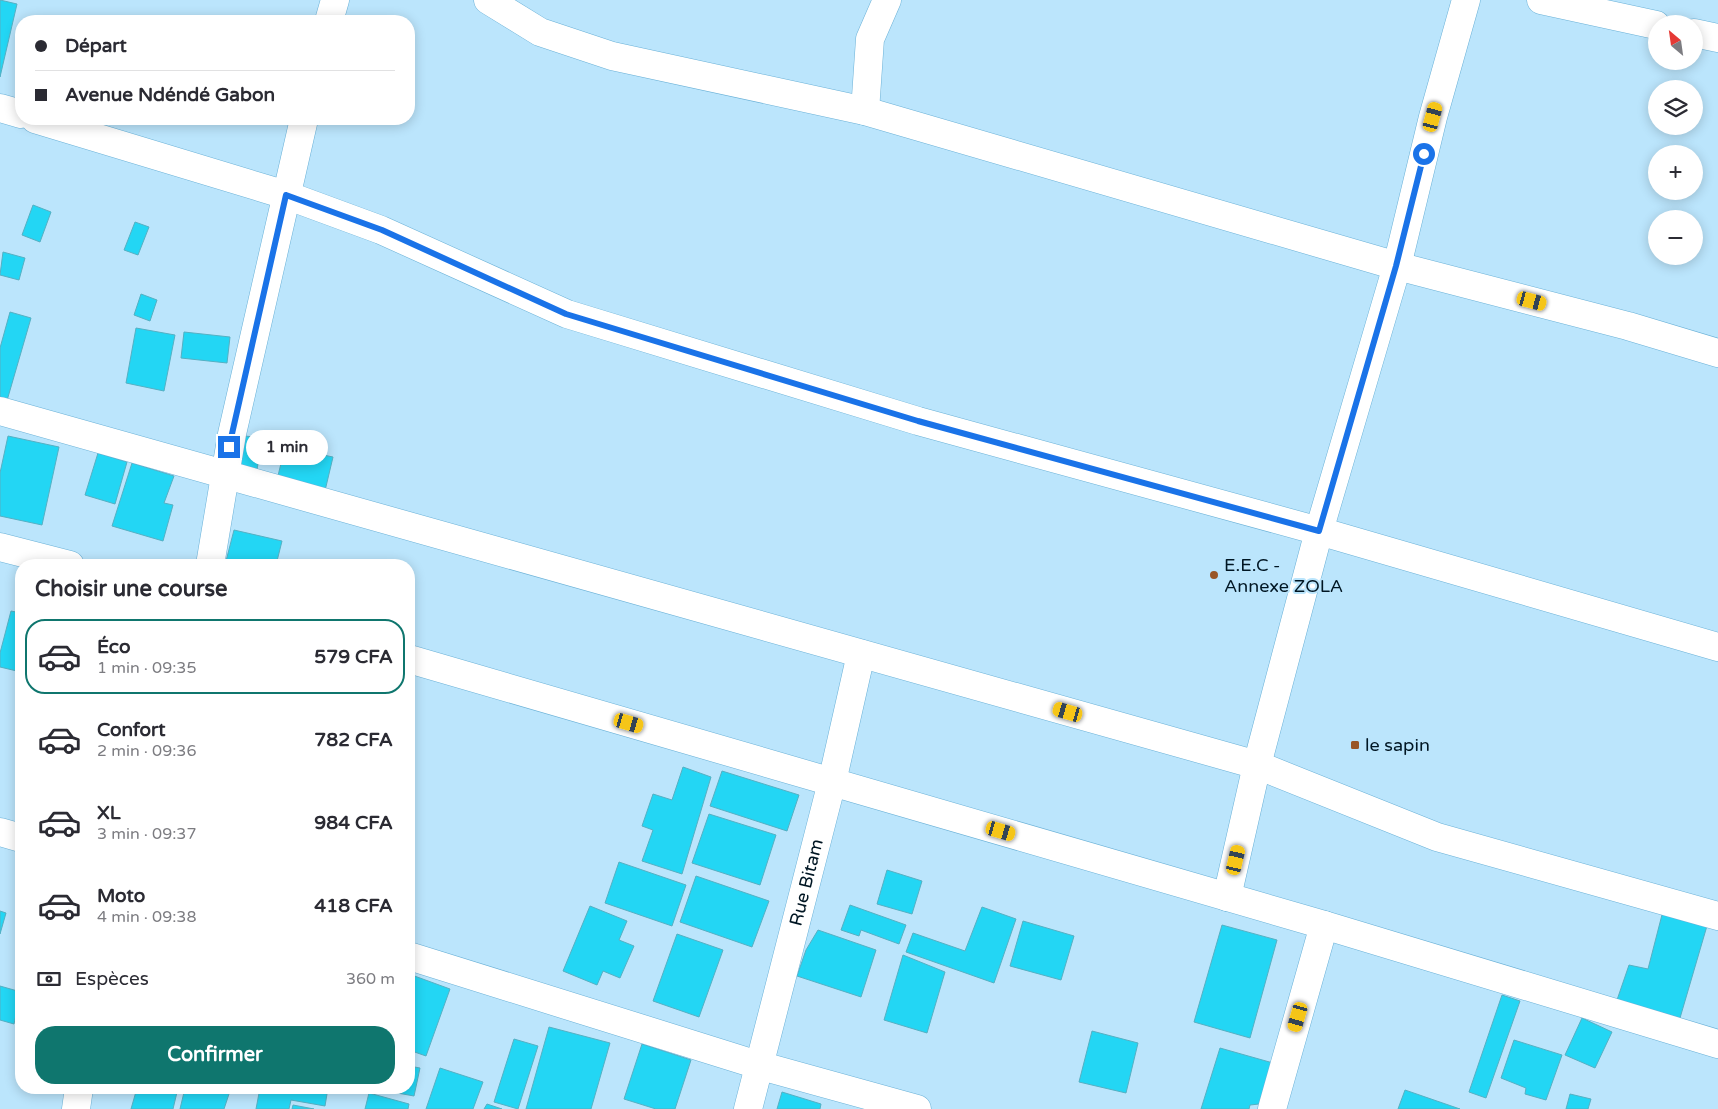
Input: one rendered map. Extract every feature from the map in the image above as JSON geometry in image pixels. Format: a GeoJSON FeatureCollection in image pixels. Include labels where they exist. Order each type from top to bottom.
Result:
{"type":"FeatureCollection","features":[{"type":"Feature","properties":{"kind":"street"},"geometry":{"type":"LineString","coordinates":[[331,15],[335,0]]}},
{"type":"Feature","properties":{"kind":"street"},"geometry":{"type":"LineString","coordinates":[[488,0],[540,32],[612,56],[865,111],[1396,266],[1628,326],[1718,353]]}},
{"type":"Feature","properties":{"kind":"street"},"geometry":{"type":"LineString","coordinates":[[865,111],[870,39],[887,0]]}},
{"type":"Feature","properties":{"kind":"street"},"geometry":{"type":"LineString","coordinates":[[1227,897],[1257,765],[1319,531],[1396,266],[1433,117],[1466,0]]}},
{"type":"Feature","properties":{"kind":"street"},"geometry":{"type":"LineString","coordinates":[[1541,0],[1648,23]]}},
{"type":"Feature","properties":{"kind":"street"},"geometry":{"type":"LineString","coordinates":[[1703,35],[1718,38]]}},
{"type":"Feature","properties":{"kind":"street"},"geometry":{"type":"LineString","coordinates":[[0,108],[15,112]]}},
{"type":"Feature","properties":{"kind":"street"},"geometry":{"type":"LineString","coordinates":[[55,125],[286,195],[382,230],[566,314],[918,421],[1319,531],[1718,648]]}},
{"type":"Feature","properties":{"kind":"street"},"geometry":{"type":"LineString","coordinates":[[211,559],[232,434],[303,125]]}},
{"type":"Feature","properties":{"kind":"street"},"geometry":{"type":"LineString","coordinates":[[0,411],[1257,765],[1437,837],[1718,916]]}},
{"type":"Feature","properties":{"kind":"street"},"geometry":{"type":"LineString","coordinates":[[0,547],[47,559]]}},
{"type":"Feature","properties":{"kind":"street","name":"Rue Bitam"},"geometry":{"type":"LineString","coordinates":[[748,1109],[832,782],[861,654]]}},
{"type":"Feature","properties":{"kind":"street"},"geometry":{"type":"LineString","coordinates":[[415,661],[1324,925],[1718,1044]]}},
{"type":"Feature","properties":{"kind":"street"},"geometry":{"type":"LineString","coordinates":[[0,832],[15,836]]}},
{"type":"Feature","properties":{"kind":"street"},"geometry":{"type":"LineString","coordinates":[[1272,1109],[1324,925]]}},
{"type":"Feature","properties":{"kind":"street"},"geometry":{"type":"LineString","coordinates":[[415,958],[758,1065],[918,1109]]}},
{"type":"Feature","properties":{"kind":"street"},"geometry":{"type":"LineString","coordinates":[[76,1109],[78,1094]]}},
{"type":"Feature","properties":{"kind":"building"},"geometry":{"type":"Polygon","coordinates":[[[0,0],[17,4],[0,77],[0,0]]]}},
{"type":"Feature","properties":{"kind":"building"},"geometry":{"type":"Polygon","coordinates":[[[33,205],[51,212],[40,242],[22,235],[33,205]]]}},
{"type":"Feature","properties":{"kind":"building"},"geometry":{"type":"Polygon","coordinates":[[[135,222],[149,227],[138,255],[124,250],[135,222]]]}},
{"type":"Feature","properties":{"kind":"building"},"geometry":{"type":"Polygon","coordinates":[[[3,252],[25,258],[19,280],[0,275],[3,252]]]}},
{"type":"Feature","properties":{"kind":"building"},"geometry":{"type":"Polygon","coordinates":[[[141,294],[157,300],[150,321],[134,315],[141,294]]]}},
{"type":"Feature","properties":{"kind":"building"},"geometry":{"type":"Polygon","coordinates":[[[10,312],[31,318],[6,404],[0,402],[0,348],[10,312]]]}},
{"type":"Feature","properties":{"kind":"building"},"geometry":{"type":"Polygon","coordinates":[[[136,328],[175,335],[164,391],[126,383],[136,328]]]}},
{"type":"Feature","properties":{"kind":"building"},"geometry":{"type":"Polygon","coordinates":[[[184,332],[230,337],[227,363],[181,358],[184,332]]]}},
{"type":"Feature","properties":{"kind":"building"},"geometry":{"type":"Polygon","coordinates":[[[8,436],[59,447],[42,525],[0,516],[0,473],[8,436]]]}},
{"type":"Feature","properties":{"kind":"building"},"geometry":{"type":"Polygon","coordinates":[[[245,436],[262,438],[257,470],[240,468],[245,436]]]}},
{"type":"Feature","properties":{"kind":"building"},"geometry":{"type":"Polygon","coordinates":[[[285,447],[333,457],[324,495],[276,484],[285,447]]]}},
{"type":"Feature","properties":{"kind":"building"},"geometry":{"type":"Polygon","coordinates":[[[98,453],[127,462],[115,504],[85,495],[98,453]]]}},
{"type":"Feature","properties":{"kind":"building"},"geometry":{"type":"Polygon","coordinates":[[[132,463],[174,476],[164,503],[173,505],[163,541],[112,526],[132,463]]]}},
{"type":"Feature","properties":{"kind":"building"},"geometry":{"type":"Polygon","coordinates":[[[234,530],[282,541],[278,559],[227,559],[234,530]]]}},
{"type":"Feature","properties":{"kind":"building"},"geometry":{"type":"Polygon","coordinates":[[[11,611],[15,612],[15,671],[0,667],[0,653],[11,611]]]}},
{"type":"Feature","properties":{"kind":"building"},"geometry":{"type":"Polygon","coordinates":[[[683,767],[711,777],[682,874],[642,861],[653,830],[642,826],[653,794],[672,800],[683,767]]]}},
{"type":"Feature","properties":{"kind":"building"},"geometry":{"type":"Polygon","coordinates":[[[722,771],[799,795],[787,831],[710,806],[722,771]]]}},
{"type":"Feature","properties":{"kind":"building"},"geometry":{"type":"Polygon","coordinates":[[[709,814],[776,835],[760,885],[692,863],[709,814]]]}},
{"type":"Feature","properties":{"kind":"building"},"geometry":{"type":"Polygon","coordinates":[[[619,862],[686,885],[672,926],[605,903],[619,862]]]}},
{"type":"Feature","properties":{"kind":"building"},"geometry":{"type":"Polygon","coordinates":[[[887,870],[922,881],[912,914],[877,904],[887,870]]]}},
{"type":"Feature","properties":{"kind":"building"},"geometry":{"type":"Polygon","coordinates":[[[696,876],[769,901],[752,947],[680,922],[696,876]]]}},
{"type":"Feature","properties":{"kind":"building"},"geometry":{"type":"Polygon","coordinates":[[[850,905],[906,925],[899,944],[861,930],[859,936],[841,930],[850,905]]]}},
{"type":"Feature","properties":{"kind":"building"},"geometry":{"type":"Polygon","coordinates":[[[590,906],[627,921],[619,940],[634,946],[620,978],[603,971],[597,985],[563,971],[590,906]]]}},
{"type":"Feature","properties":{"kind":"building"},"geometry":{"type":"Polygon","coordinates":[[[982,907],[1016,919],[994,983],[906,952],[913,933],[965,951],[982,907]]]}},
{"type":"Feature","properties":{"kind":"building"},"geometry":{"type":"Polygon","coordinates":[[[1664,907],[1709,919],[1680,1018],[1617,1000],[1629,965],[1648,969],[1664,907]]]}},
{"type":"Feature","properties":{"kind":"building"},"geometry":{"type":"Polygon","coordinates":[[[0,911],[6,913],[0,934],[0,911]]]}},
{"type":"Feature","properties":{"kind":"building"},"geometry":{"type":"Polygon","coordinates":[[[1023,921],[1074,936],[1061,980],[1010,966],[1023,921]]]}},
{"type":"Feature","properties":{"kind":"building"},"geometry":{"type":"Polygon","coordinates":[[[1222,925],[1277,940],[1250,1038],[1194,1022],[1222,925]]]}},
{"type":"Feature","properties":{"kind":"building"},"geometry":{"type":"Polygon","coordinates":[[[818,930],[876,950],[861,997],[797,976],[806,950],[818,930]]]}},
{"type":"Feature","properties":{"kind":"building"},"geometry":{"type":"Polygon","coordinates":[[[677,934],[723,950],[699,1017],[653,1001],[677,934]]]}},
{"type":"Feature","properties":{"kind":"building"},"geometry":{"type":"Polygon","coordinates":[[[903,955],[945,972],[927,1033],[884,1020],[903,955]]]}},
{"type":"Feature","properties":{"kind":"building"},"geometry":{"type":"Polygon","coordinates":[[[415,976],[450,989],[426,1056],[415,1052],[415,976]]]}},
{"type":"Feature","properties":{"kind":"building"},"geometry":{"type":"Polygon","coordinates":[[[0,986],[15,990],[15,1019],[14,1024],[0,1020],[0,986]]]}},
{"type":"Feature","properties":{"kind":"building"},"geometry":{"type":"Polygon","coordinates":[[[1502,995],[1520,1001],[1486,1098],[1469,1092],[1502,995]]]}},
{"type":"Feature","properties":{"kind":"building"},"geometry":{"type":"Polygon","coordinates":[[[1582,1018],[1612,1032],[1595,1068],[1565,1055],[1582,1018]]]}},
{"type":"Feature","properties":{"kind":"building"},"geometry":{"type":"Polygon","coordinates":[[[549,1027],[610,1043],[591,1109],[526,1109],[549,1027]]]}},
{"type":"Feature","properties":{"kind":"building"},"geometry":{"type":"Polygon","coordinates":[[[1092,1031],[1138,1043],[1126,1093],[1079,1082],[1092,1031]]]}},
{"type":"Feature","properties":{"kind":"building"},"geometry":{"type":"Polygon","coordinates":[[[514,1039],[538,1046],[518,1109],[494,1102],[514,1039]]]}},
{"type":"Feature","properties":{"kind":"building"},"geometry":{"type":"Polygon","coordinates":[[[1514,1040],[1562,1055],[1546,1100],[1525,1094],[1526,1088],[1501,1078],[1514,1040]]]}},
{"type":"Feature","properties":{"kind":"building"},"geometry":{"type":"Polygon","coordinates":[[[642,1044],[691,1060],[675,1109],[656,1109],[624,1099],[642,1044]]]}},
{"type":"Feature","properties":{"kind":"building"},"geometry":{"type":"Polygon","coordinates":[[[1220,1048],[1273,1063],[1259,1104],[1250,1105],[1249,1109],[1201,1109],[1220,1048]]]}},
{"type":"Feature","properties":{"kind":"building"},"geometry":{"type":"Polygon","coordinates":[[[415,1067],[420,1068],[415,1091],[415,1067]]]}},
{"type":"Feature","properties":{"kind":"building"},"geometry":{"type":"Polygon","coordinates":[[[440,1068],[483,1082],[473,1109],[426,1109],[440,1068]]]}},
{"type":"Feature","properties":{"kind":"building"},"geometry":{"type":"Polygon","coordinates":[[[1405,1090],[1460,1109],[1398,1109],[1405,1090]]]}},
{"type":"Feature","properties":{"kind":"building"},"geometry":{"type":"Polygon","coordinates":[[[782,1092],[821,1104],[820,1109],[777,1109],[782,1092]]]}},
{"type":"Feature","properties":{"kind":"building"},"geometry":{"type":"Polygon","coordinates":[[[135,1094],[177,1094],[173,1109],[131,1109],[135,1094]]]}},
{"type":"Feature","properties":{"kind":"building"},"geometry":{"type":"Polygon","coordinates":[[[184,1094],[229,1094],[224,1109],[180,1109],[184,1094]]]}},
{"type":"Feature","properties":{"kind":"building"},"geometry":{"type":"Polygon","coordinates":[[[259,1094],[327,1094],[325,1106],[291,1100],[289,1109],[256,1109],[259,1094]]]}},
{"type":"Feature","properties":{"kind":"building"},"geometry":{"type":"Polygon","coordinates":[[[369,1094],[409,1104],[408,1109],[365,1109],[369,1094]]]}},
{"type":"Feature","properties":{"kind":"building"},"geometry":{"type":"Polygon","coordinates":[[[1570,1094],[1591,1099],[1588,1109],[1566,1109],[1570,1094]]]}},
{"type":"Feature","properties":{"kind":"building"},"geometry":{"type":"Polygon","coordinates":[[[487,1104],[502,1109],[484,1109],[487,1104]]]}},
{"type":"Feature","properties":{"kind":"building"},"geometry":{"type":"Polygon","coordinates":[[[293,1105],[314,1109],[292,1109],[293,1105]]]}},
{"type":"Feature","properties":{"kind":"place","name":"E.E.C - Annexe ZOLA"},"geometry":{"type":"Point","coordinates":[1214,575]}},
{"type":"Feature","properties":{"kind":"place","name":"le sapin"},"geometry":{"type":"Point","coordinates":[1355,745]}},
{"type":"Feature","properties":{"kind":"route"},"geometry":{"type":"LineString","coordinates":[[229,447],[286,195],[382,230],[566,314],[918,421],[1319,531],[1396,266],[1424,154]]}}]}
